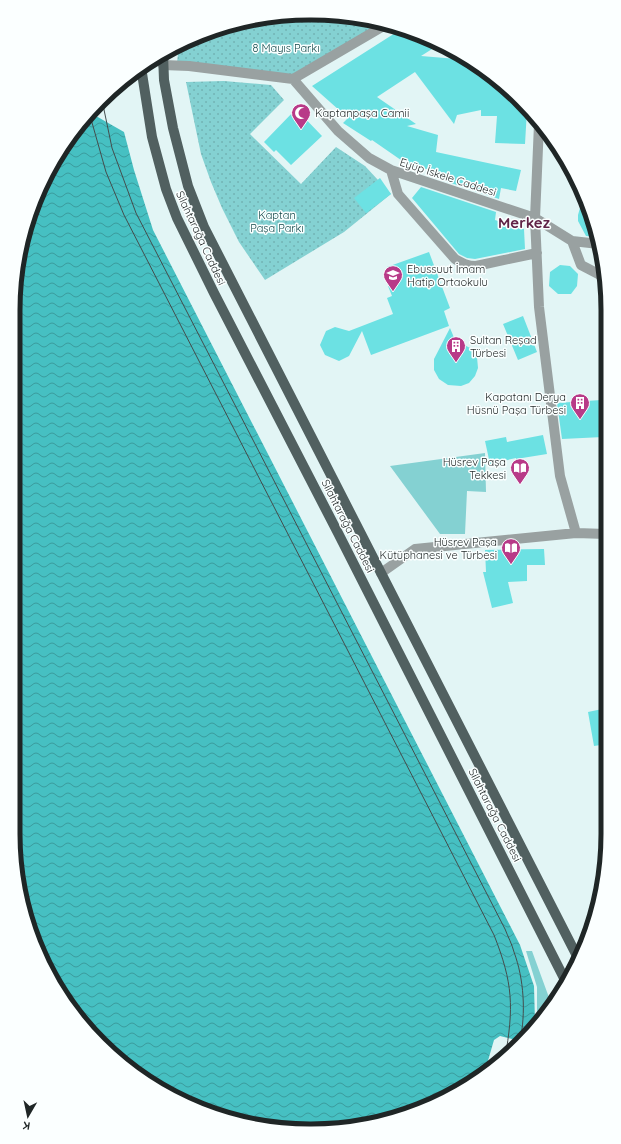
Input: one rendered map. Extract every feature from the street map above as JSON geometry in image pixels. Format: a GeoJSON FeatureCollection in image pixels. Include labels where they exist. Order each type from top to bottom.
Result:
{"type":"FeatureCollection","features":[{"type":"Feature","properties":{"kind":"main road","name":"Silahtarağa Caddesi"},"geometry":{"type":"LineString","coordinates":[[163,61],[164,80],[173,128],[194,205],[204,227],[575,953]]}},
{"type":"Feature","properties":{"kind":"main road","name":"Silahtarağa Caddesi"},"geometry":{"type":"LineString","coordinates":[[142,74],[152,137],[166,189],[177,218],[563,977]]}},
{"type":"Feature","properties":{"kind":"street"},"geometry":{"type":"LineString","coordinates":[[163,65],[196,67],[293,79],[379,29]]}},
{"type":"Feature","properties":{"kind":"street","name":"Eyüp İskele Caddesi"},"geometry":{"type":"LineString","coordinates":[[293,79],[338,131],[370,158],[391,170],[410,178],[535,218],[572,242]]}},
{"type":"Feature","properties":{"kind":"street"},"geometry":{"type":"LineString","coordinates":[[539,131],[535,218],[539,307],[560,476],[576,534]]}},
{"type":"Feature","properties":{"kind":"street"},"geometry":{"type":"LineString","coordinates":[[391,170],[398,194],[455,259],[468,266],[476,266],[537,253]]}},
{"type":"Feature","properties":{"kind":"street"},"geometry":{"type":"LineString","coordinates":[[593,244],[572,242],[580,265],[599,275]]}},
{"type":"Feature","properties":{"kind":"street"},"geometry":{"type":"LineString","coordinates":[[381,573],[415,549],[576,534],[601,534]]}},
{"type":"Feature","properties":{"kind":"green space","name":"8 Mayıs Parkı"},"geometry":{"type":"Polygon","coordinates":[[[310,20],[348,22],[376,28],[293,83],[177,63],[178,52],[199,42],[235,30],[273,22],[310,20]]]}},
{"type":"Feature","properties":{"kind":"green space","name":"Kaptan Paşa Parkı"},"geometry":{"type":"Polygon","coordinates":[[[224,81],[271,85],[284,100],[250,134],[301,184],[336,147],[365,166],[391,194],[344,232],[265,280],[239,242],[211,182],[201,154],[186,82],[224,81]]]}},
{"type":"Feature","properties":{"kind":"green space"},"geometry":{"type":"Polygon","coordinates":[[[485,453],[486,492],[467,491],[465,534],[440,534],[390,466],[485,453]]]}},
{"type":"Feature","properties":{"kind":"green space"},"geometry":{"type":"Polygon","coordinates":[[[526,951],[532,951],[549,999],[537,1015],[537,987],[526,951]]]}},
{"type":"Feature","properties":{"kind":"water"},"geometry":{"type":"Polygon","coordinates":[[[95,116],[124,132],[153,230],[520,945],[534,986],[535,1018],[515,1040],[500,1036],[494,1040],[487,1064],[456,1085],[404,1109],[348,1122],[310,1124],[273,1122],[235,1114],[199,1102],[165,1085],[134,1064],[105,1039],[80,1010],[59,979],[42,945],[30,909],[22,871],[20,834],[20,310],[22,273],[30,235],[42,199],[69,149],[95,116]]]}},
{"type":"Feature","properties":{"kind":"building"},"geometry":{"type":"Polygon","coordinates":[[[396,33],[434,48],[421,56],[456,59],[487,80],[516,105],[527,116],[525,144],[495,143],[497,116],[481,116],[481,110],[457,115],[454,124],[415,72],[377,97],[416,124],[407,126],[438,135],[436,152],[521,170],[516,191],[501,188],[499,199],[430,176],[435,170],[411,167],[372,140],[371,141],[343,123],[348,118],[312,86],[396,33]]]}},
{"type":"Feature","properties":{"kind":"building"},"geometry":{"type":"Polygon","coordinates":[[[296,109],[322,136],[291,165],[276,150],[274,152],[264,142],[296,109]]]}},
{"type":"Feature","properties":{"kind":"building"},"geometry":{"type":"Polygon","coordinates":[[[380,178],[391,194],[366,213],[354,198],[380,178]]]}},
{"type":"Feature","properties":{"kind":"building"},"geometry":{"type":"Polygon","coordinates":[[[421,187],[496,212],[495,220],[524,229],[525,249],[475,259],[467,258],[459,254],[412,198],[421,187]]]}},
{"type":"Feature","properties":{"kind":"building"},"geometry":{"type":"Polygon","coordinates":[[[581,204],[591,236],[586,236],[578,221],[581,204]]]}},
{"type":"Feature","properties":{"kind":"building"},"geometry":{"type":"Polygon","coordinates":[[[429,252],[450,308],[444,311],[449,326],[371,355],[362,331],[349,356],[339,361],[325,355],[320,345],[326,331],[335,327],[349,331],[393,314],[387,298],[392,296],[388,286],[394,284],[387,267],[429,252]]]}},
{"type":"Feature","properties":{"kind":"building"},"geometry":{"type":"Polygon","coordinates":[[[560,265],[570,266],[578,274],[577,286],[571,294],[558,294],[549,286],[550,272],[560,265]]]}},
{"type":"Feature","properties":{"kind":"building"},"geometry":{"type":"Polygon","coordinates":[[[523,316],[537,352],[518,360],[503,324],[523,316]]]}},
{"type":"Feature","properties":{"kind":"building","name":"Sultan Reşad Türbesi"},"geometry":{"type":"Polygon","coordinates":[[[450,328],[455,340],[470,348],[477,357],[478,368],[475,376],[469,383],[461,386],[448,385],[439,379],[434,370],[434,359],[450,328]]]}},
{"type":"Feature","properties":{"kind":"building","name":"Kapatanı Derya Hüsnü Paşa Türbesi"},"geometry":{"type":"Polygon","coordinates":[[[601,400],[601,437],[562,439],[557,403],[601,400]]]}},
{"type":"Feature","properties":{"kind":"building"},"geometry":{"type":"Polygon","coordinates":[[[543,435],[547,454],[516,458],[490,464],[485,441],[506,437],[507,442],[543,435]]]}},
{"type":"Feature","properties":{"kind":"building","name":"Hüsrev Paşa Kütüphanesi ve Türbesi"},"geometry":{"type":"Polygon","coordinates":[[[544,549],[545,565],[527,565],[527,581],[508,582],[513,603],[492,608],[483,572],[486,572],[485,550],[544,549]]]}},
{"type":"Feature","properties":{"kind":"building"},"geometry":{"type":"Polygon","coordinates":[[[601,709],[601,745],[594,746],[588,712],[601,709]]]}},
{"type":"Feature","properties":{"kind":"tram line"},"geometry":{"type":"LineString","coordinates":[[103,107],[112,148],[136,213],[505,929],[517,962],[522,985],[523,1019],[521,1033]]}},
{"type":"Feature","properties":{"kind":"tram line"},"geometry":{"type":"LineString","coordinates":[[91,120],[106,172],[124,215],[494,935],[505,967],[510,995],[510,1024],[507,1048]]}},
{"type":"Feature","properties":{"kind":"place","name":"Kaptanpaşa Camii"},"geometry":{"type":"Point","coordinates":[301,130]}},
{"type":"Feature","properties":{"kind":"place","name":"Ebussuut İmam Hatip Ortaokulu"},"geometry":{"type":"Point","coordinates":[393,292]}},
{"type":"Feature","properties":{"kind":"place","name":"Sultan Reşad Türbesi"},"geometry":{"type":"Point","coordinates":[456,363]}},
{"type":"Feature","properties":{"kind":"place","name":"Kapatanı Derya Hüsnü Paşa Türbesi"},"geometry":{"type":"Point","coordinates":[580,420]}},
{"type":"Feature","properties":{"kind":"place","name":"Hüsrev Paşa Tekkesi"},"geometry":{"type":"Point","coordinates":[520,485]}},
{"type":"Feature","properties":{"kind":"place","name":"Hüsrev Paşa Kütüphanesi ve Türbesi"},"geometry":{"type":"Point","coordinates":[511,565]}},
{"type":"Feature","properties":{"kind":"district","name":"Merkez"},"geometry":{"type":"Point","coordinates":[524,222]}}]}
